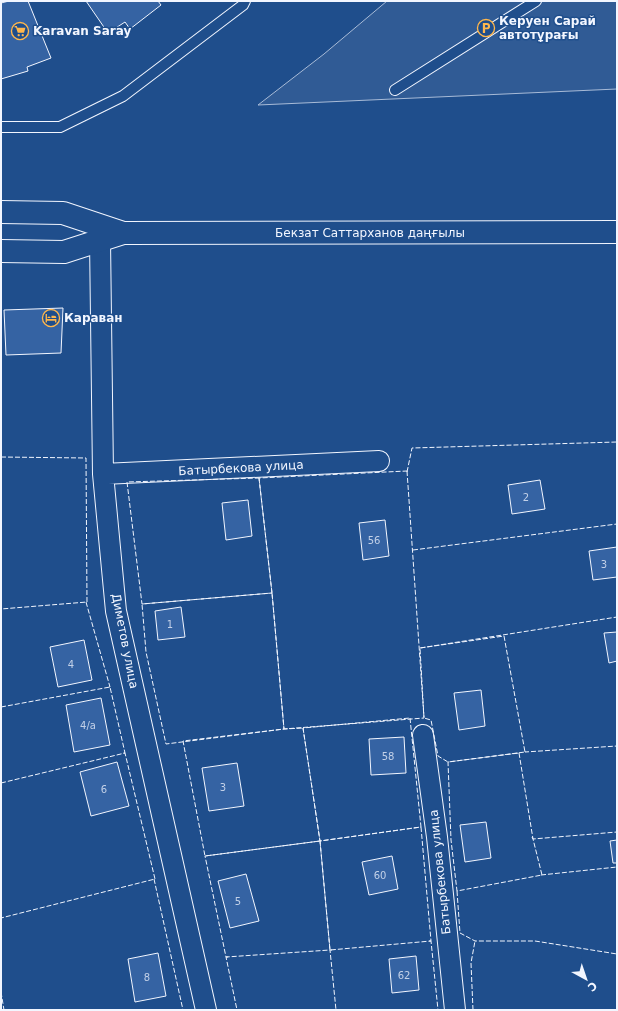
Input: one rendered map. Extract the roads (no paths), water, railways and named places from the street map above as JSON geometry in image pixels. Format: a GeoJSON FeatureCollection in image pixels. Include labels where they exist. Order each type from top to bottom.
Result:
{"type":"FeatureCollection","features":[{"type":"Feature","properties":{"kind":"main road","name":"Бекзат Саттарханов даңғылы"},"geometry":{"type":"LineString","coordinates":[[1,212],[63,213],[123,233]]}},
{"type":"Feature","properties":{"kind":"main road","name":"Бекзат Саттарханов даңғылы"},"geometry":{"type":"LineString","coordinates":[[1,251],[64,252],[123,233],[617,232]]}},
{"type":"Feature","properties":{"kind":"street","name":"Диметов улица"},"geometry":{"type":"LineString","coordinates":[[100,240],[103,474],[116,611],[206,1010]]}},
{"type":"Feature","properties":{"kind":"street","name":"Батырбекова улица"},"geometry":{"type":"LineString","coordinates":[[103,474],[379,461]]}},
{"type":"Feature","properties":{"kind":"street","name":"Батырбекова улица"},"geometry":{"type":"LineString","coordinates":[[423,735],[437,837],[455,1010]]}},
{"type":"Feature","properties":{"kind":"lane"},"geometry":{"type":"LineString","coordinates":[[1,127],[60,127],[123,96],[246,1]]}},
{"type":"Feature","properties":{"kind":"lane"},"geometry":{"type":"LineString","coordinates":[[395,90],[536,1]]}},
{"type":"Feature","properties":{"kind":"place","name":"Керуен Сарай автотұрағы"},"geometry":{"type":"Point","coordinates":[486,28]}},
{"type":"Feature","properties":{"kind":"place","name":"Karavan Saray"},"geometry":{"type":"Point","coordinates":[20,31]}},
{"type":"Feature","properties":{"kind":"place","name":"Караван"},"geometry":{"type":"Point","coordinates":[51,318]}}]}
